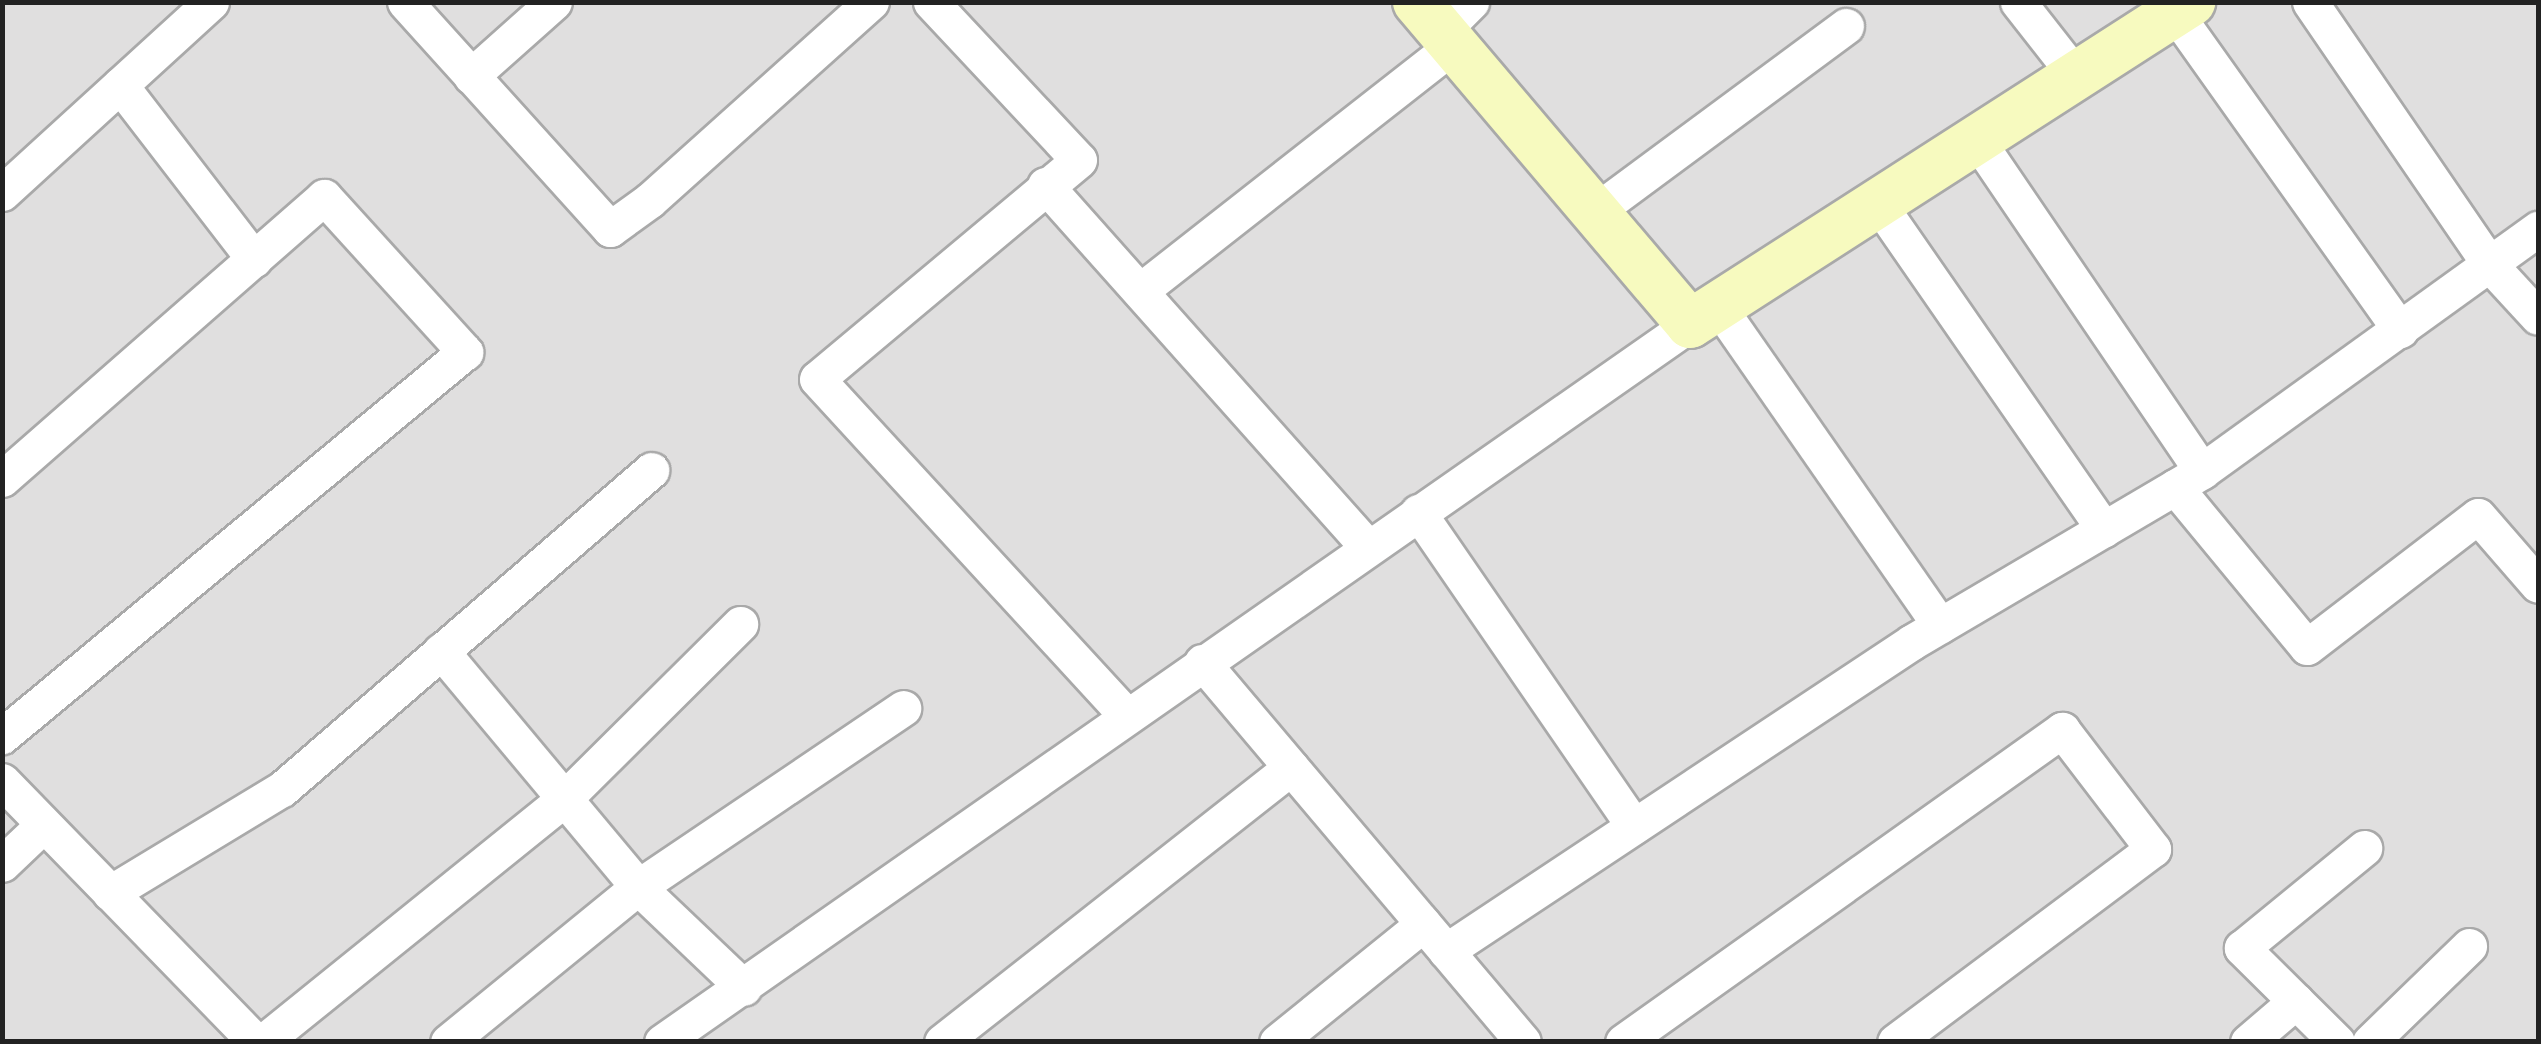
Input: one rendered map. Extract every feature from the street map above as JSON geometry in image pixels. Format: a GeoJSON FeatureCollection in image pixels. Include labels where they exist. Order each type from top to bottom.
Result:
{"type":"FeatureCollection","features":[{"type":"Feature","properties":{"kind":"street"},"geometry":{"type":"LineString","coordinates":[[2,193],[211,2]]}},
{"type":"Feature","properties":{"kind":"street"},"geometry":{"type":"LineString","coordinates":[[405,2],[610,229],[650,200],[871,2]]}},
{"type":"Feature","properties":{"kind":"street"},"geometry":{"type":"LineString","coordinates":[[472,76],[554,2]]}},
{"type":"Feature","properties":{"kind":"street"},"geometry":{"type":"LineString","coordinates":[[932,2],[1079,160],[816,379],[1128,716]]}},
{"type":"Feature","properties":{"kind":"street"},"geometry":{"type":"LineString","coordinates":[[2018,2],[2076,76]]}},
{"type":"Feature","properties":{"kind":"street"},"geometry":{"type":"LineString","coordinates":[[2310,2],[2491,266],[2538,317]]}},
{"type":"Feature","properties":{"kind":"street"},"geometry":{"type":"LineString","coordinates":[[662,1042],[1704,315],[2183,8],[2400,330]]}},
{"type":"Feature","properties":{"kind":"street"},"geometry":{"type":"LineString","coordinates":[[1140,291],[1447,20],[1596,212],[1704,315],[1940,626]]}},
{"type":"Feature","properties":{"kind":"street"},"geometry":{"type":"LineString","coordinates":[[1596,212],[1846,26]]}},
{"type":"Feature","properties":{"kind":"street"},"geometry":{"type":"LineString","coordinates":[[120,85],[254,259]]}},
{"type":"Feature","properties":{"kind":"street"},"geometry":{"type":"LineString","coordinates":[[1977,140],[2188,479],[2307,647],[2478,516],[2538,585]]}},
{"type":"Feature","properties":{"kind":"street"},"geometry":{"type":"LineString","coordinates":[[1045,185],[1368,547]]}},
{"type":"Feature","properties":{"kind":"street"},"geometry":{"type":"LineString","coordinates":[[2,480],[324,196],[465,352],[2,736]]}},
{"type":"Feature","properties":{"kind":"street"},"geometry":{"type":"LineString","coordinates":[[1878,204],[2104,529]]}},
{"type":"Feature","properties":{"kind":"street"},"geometry":{"type":"LineString","coordinates":[[1277,1042],[1435,937],[1634,826],[1940,626],[2188,479],[2538,229]]}},
{"type":"Feature","properties":{"kind":"street"},"geometry":{"type":"LineString","coordinates":[[110,893],[282,788],[651,470]]}},
{"type":"Feature","properties":{"kind":"street"},"geometry":{"type":"LineString","coordinates":[[1418,512],[1634,826]]}},
{"type":"Feature","properties":{"kind":"street"},"geometry":{"type":"LineString","coordinates":[[2,782],[260,1042],[565,798],[740,624]]}},
{"type":"Feature","properties":{"kind":"street"},"geometry":{"type":"LineString","coordinates":[[441,652],[638,886],[744,988]]}},
{"type":"Feature","properties":{"kind":"street"},"geometry":{"type":"LineString","coordinates":[[1202,662],[1523,1042]]}},
{"type":"Feature","properties":{"kind":"street"},"geometry":{"type":"LineString","coordinates":[[448,1042],[638,886],[904,708]]}},
{"type":"Feature","properties":{"kind":"street"},"geometry":{"type":"LineString","coordinates":[[1623,1042],[2062,730],[2152,849],[1894,1042]]}},
{"type":"Feature","properties":{"kind":"street"},"geometry":{"type":"LineString","coordinates":[[942,1042],[1291,767]]}},
{"type":"Feature","properties":{"kind":"street"},"geometry":{"type":"LineString","coordinates":[[2,864],[42,826]]}},
{"type":"Feature","properties":{"kind":"street"},"geometry":{"type":"LineString","coordinates":[[2337,1042],[2242,948],[2364,848]]}},
{"type":"Feature","properties":{"kind":"street"},"geometry":{"type":"LineString","coordinates":[[2370,1042],[2469,946]]}},
{"type":"Feature","properties":{"kind":"street"},"geometry":{"type":"LineString","coordinates":[[2248,1042],[2296,1001]]}},
{"type":"Feature","properties":{"kind":"shaded area"},"geometry":{"type":"Polygon","coordinates":[[[3,3],[2538,3],[2538,1041],[3,1041],[3,3]]]}}]}
